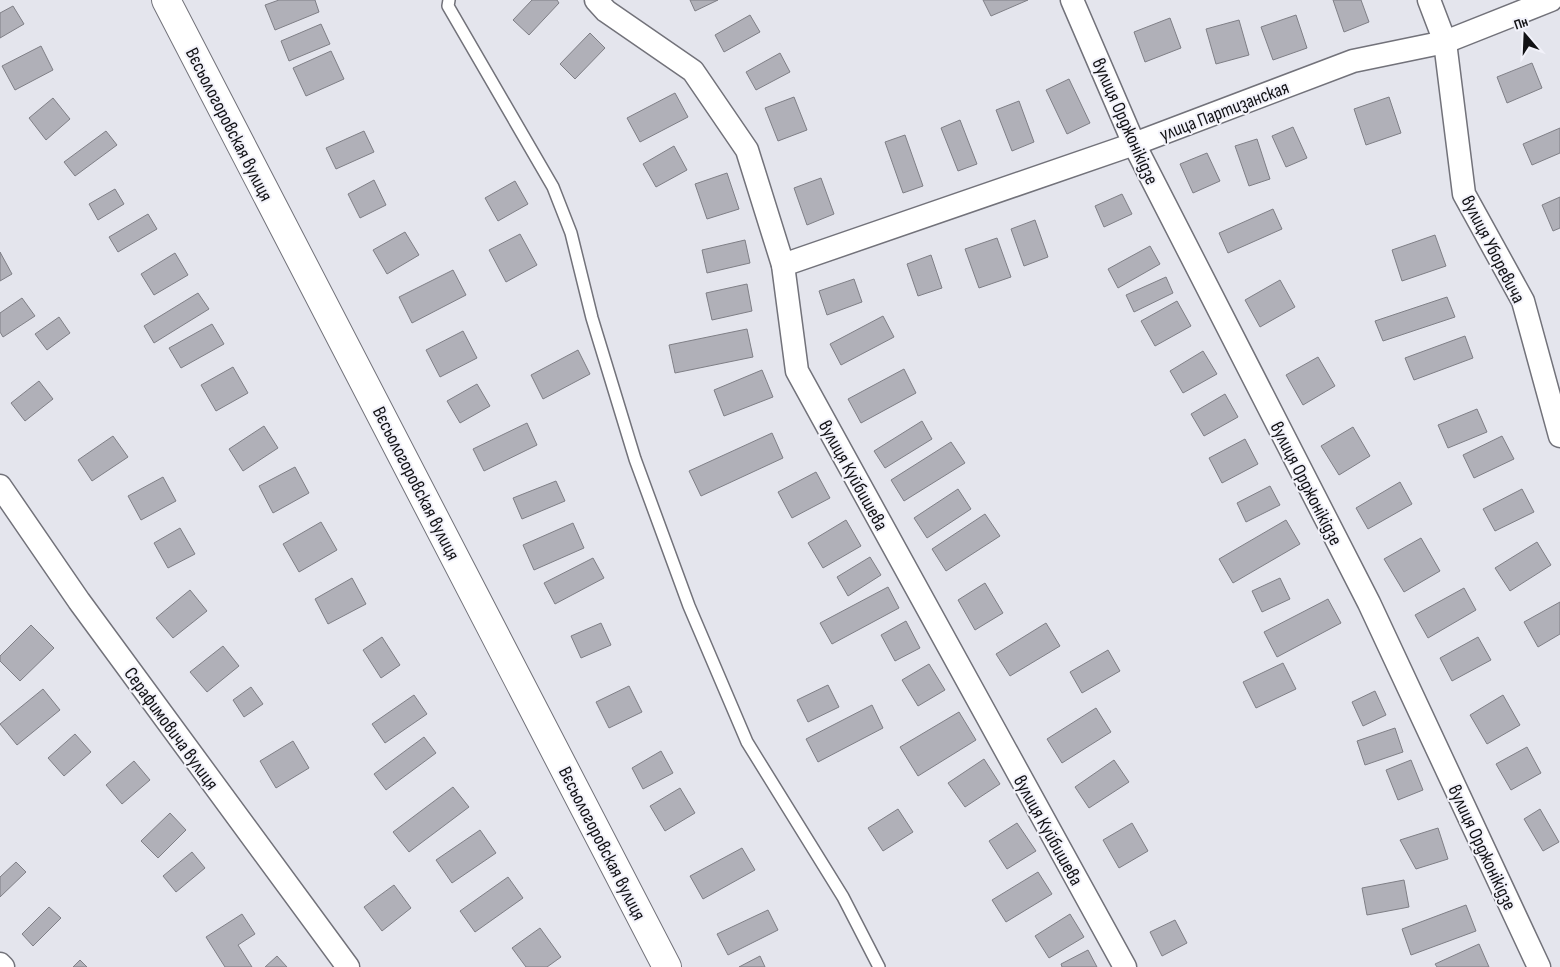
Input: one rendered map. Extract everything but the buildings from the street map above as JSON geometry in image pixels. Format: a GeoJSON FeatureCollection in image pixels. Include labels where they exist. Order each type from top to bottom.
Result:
{"type":"FeatureCollection","features":[{"type":"Feature","properties":{"kind":"street","name":"Вєсьологоровская вулиця"},"geometry":{"type":"LineString","coordinates":[[166,0],[667,967]]}},
{"type":"Feature","properties":{"kind":"street","name":"вулиця Куйбишева"},"geometry":{"type":"LineString","coordinates":[[596,0],[606,11],[694,71],[747,150],[783,266],[797,372],[1125,967]]}},
{"type":"Feature","properties":{"kind":"street","name":"вулиця Орджонікідзе"},"geometry":{"type":"LineString","coordinates":[[1072,0],[1134,144],[1369,603],[1539,967]]}},
{"type":"Feature","properties":{"kind":"street","name":"вулиця Уборевича"},"geometry":{"type":"LineString","coordinates":[[1430,0],[1445,42],[1464,194],[1523,301],[1560,436]]}},
{"type":"Feature","properties":{"kind":"street","name":"улица Партизанская"},"geometry":{"type":"LineString","coordinates":[[783,266],[1134,144],[1353,61],[1445,42],[1551,0]]}},
{"type":"Feature","properties":{"kind":"street","name":"Серафимовича вулиця"},"geometry":{"type":"LineString","coordinates":[[0,486],[79,602],[348,967]]}},
{"type":"Feature","properties":{"kind":"street"},"geometry":{"type":"LineString","coordinates":[[0,964],[3,967]]}},
{"type":"Feature","properties":{"kind":"lane"},"geometry":{"type":"LineString","coordinates":[[449,0],[448,6],[553,187],[571,233],[592,318],[635,459],[688,606],[747,742],[843,897],[879,967]]}}]}
